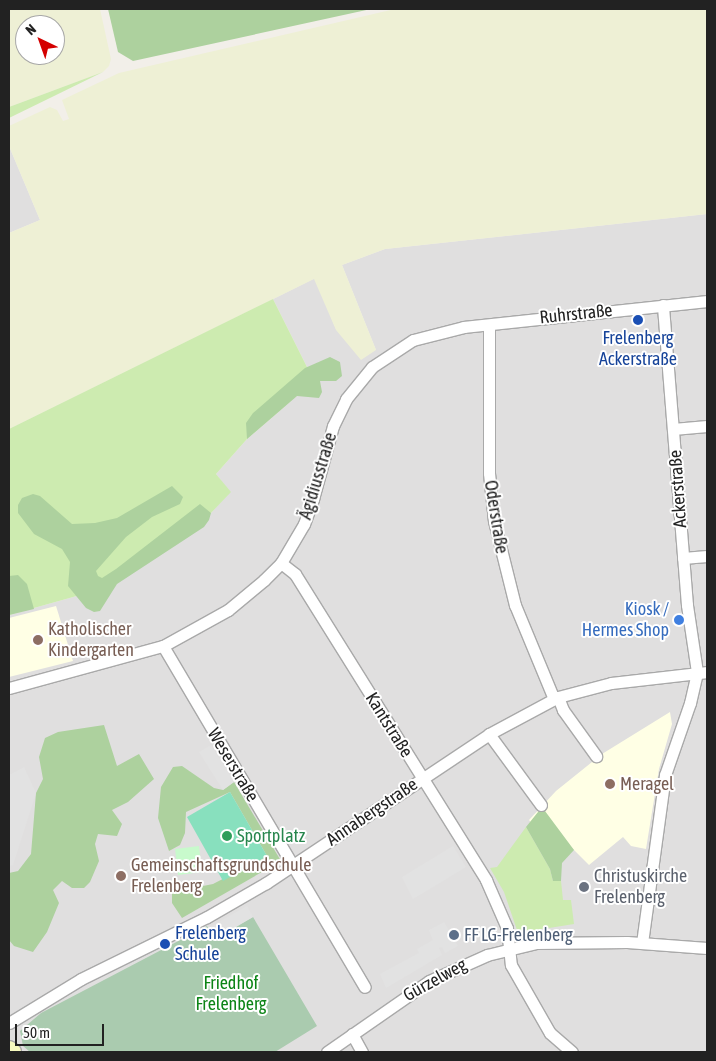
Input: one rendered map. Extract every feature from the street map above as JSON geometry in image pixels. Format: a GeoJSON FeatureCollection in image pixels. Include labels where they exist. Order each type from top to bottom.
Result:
{"type":"FeatureCollection","features":[{"type":"Feature","properties":{"kind":"main road"},"geometry":{"type":"LineString","coordinates":[[9,1049],[13,1052]]}},
{"type":"Feature","properties":{"kind":"street","name":"Ruhrstraße"},"geometry":{"type":"LineString","coordinates":[[489,325],[707,301]]}},
{"type":"Feature","properties":{"kind":"street","name":"Ackerstraße"},"geometry":{"type":"LineString","coordinates":[[642,943],[665,775],[702,672],[683,558],[663,305]]}},
{"type":"Feature","properties":{"kind":"street","name":"Ägidiusstraße"},"geometry":{"type":"LineString","coordinates":[[9,688],[163,646],[228,610],[281,563],[304,524],[314,500],[333,426],[358,381],[390,353],[413,340],[464,327],[489,325]]}},
{"type":"Feature","properties":{"kind":"street","name":"Oderstraße"},"geometry":{"type":"LineString","coordinates":[[489,325],[489,473],[493,515],[515,605],[556,698],[596,756]]}},
{"type":"Feature","properties":{"kind":"street"},"geometry":{"type":"LineString","coordinates":[[673,429],[707,426]]}},
{"type":"Feature","properties":{"kind":"street"},"geometry":{"type":"LineString","coordinates":[[683,558],[707,556]]}},
{"type":"Feature","properties":{"kind":"street","name":"Kantstraße"},"geometry":{"type":"LineString","coordinates":[[281,563],[295,574],[494,894],[511,949],[511,964],[550,1033],[572,1052]]}},
{"type":"Feature","properties":{"kind":"street","name":"Weserstraße"},"geometry":{"type":"LineString","coordinates":[[163,646],[365,987]]}},
{"type":"Feature","properties":{"kind":"street","name":"Annabergstraße"},"geometry":{"type":"LineString","coordinates":[[9,1022],[81,979],[207,917],[293,865],[489,734],[556,698],[611,683],[702,672]]}},
{"type":"Feature","properties":{"kind":"street"},"geometry":{"type":"LineString","coordinates":[[489,734],[541,805]]}},
{"type":"Feature","properties":{"kind":"street","name":"Gürzelweg"},"geometry":{"type":"LineString","coordinates":[[327,1052],[430,981],[475,959],[511,949],[536,943],[642,943],[707,948]]}},
{"type":"Feature","properties":{"kind":"street"},"geometry":{"type":"LineString","coordinates":[[352,1034],[362,1052]]}},
{"type":"Feature","properties":{"kind":"shaded area"},"geometry":{"type":"Polygon","coordinates":[[[9,9],[100,9],[111,59],[109,66],[103,72],[9,107],[9,9]]]}},
{"type":"Feature","properties":{"kind":"shaded area"},"geometry":{"type":"Polygon","coordinates":[[[395,9],[707,9],[707,214],[385,249],[342,265],[376,350],[361,360],[336,330],[314,279],[9,429],[9,233],[40,220],[9,146],[9,126],[50,107],[57,110],[63,121],[69,119],[62,100],[119,73],[395,9]]]}},
{"type":"Feature","properties":{"kind":"shaded area"},"geometry":{"type":"Polygon","coordinates":[[[9,146],[40,220],[9,233],[9,146]]]}},
{"type":"Feature","properties":{"kind":"shaded area"},"geometry":{"type":"Polygon","coordinates":[[[707,214],[707,1052],[9,1052],[9,615],[98,590],[211,513],[230,492],[216,474],[247,439],[314,381],[273,299],[315,278],[336,329],[376,350],[342,265],[385,249],[707,214]]]}},
{"type":"Feature","properties":{"kind":"shaded area","name":"Katholischer Kindergarten"},"geometry":{"type":"Polygon","coordinates":[[[56,606],[73,661],[9,677],[9,618],[56,606]]]}},
{"type":"Feature","properties":{"kind":"shaded area","name":"Meragel"},"geometry":{"type":"Polygon","coordinates":[[[670,712],[672,724],[659,769],[646,849],[631,846],[623,837],[589,865],[564,840],[553,849],[529,820],[556,791],[602,754],[670,712]]]}},
{"type":"Feature","properties":{"kind":"shaded area"},"geometry":{"type":"Polygon","coordinates":[[[211,745],[234,782],[223,790],[199,752],[211,745]]]}},
{"type":"Feature","properties":{"kind":"shaded area"},"geometry":{"type":"Polygon","coordinates":[[[24,767],[36,793],[13,865],[9,866],[9,775],[24,767]]]}},
{"type":"Feature","properties":{"kind":"shaded area"},"geometry":{"type":"Polygon","coordinates":[[[453,846],[466,867],[413,899],[402,877],[453,846]]]}},
{"type":"Feature","properties":{"kind":"shaded area"},"geometry":{"type":"Polygon","coordinates":[[[247,906],[253,917],[214,940],[208,928],[247,906]]]}},
{"type":"Feature","properties":{"kind":"shaded area"},"geometry":{"type":"Polygon","coordinates":[[[444,922],[458,946],[445,953],[442,947],[439,948],[442,955],[386,988],[380,974],[419,953],[417,949],[433,940],[429,930],[444,922]]]}},
{"type":"Feature","properties":{"kind":"green space"},"geometry":{"type":"Polygon","coordinates":[[[108,9],[371,9],[133,61],[118,52],[108,9]]]}},
{"type":"Feature","properties":{"kind":"green space"},"geometry":{"type":"Polygon","coordinates":[[[103,72],[52,97],[9,118],[9,107],[103,72]]]}},
{"type":"Feature","properties":{"kind":"green space"},"geometry":{"type":"Polygon","coordinates":[[[273,299],[314,381],[247,439],[216,474],[231,492],[211,513],[98,590],[9,615],[9,429],[273,299]]]}},
{"type":"Feature","properties":{"kind":"green space"},"geometry":{"type":"Polygon","coordinates":[[[330,357],[340,362],[342,376],[336,381],[320,381],[322,392],[319,398],[297,396],[247,439],[246,423],[253,413],[305,368],[330,357]]]}},
{"type":"Feature","properties":{"kind":"green space"},"geometry":{"type":"Polygon","coordinates":[[[172,486],[183,497],[180,504],[152,517],[126,537],[96,571],[98,576],[102,578],[116,569],[200,504],[211,513],[209,520],[204,527],[117,584],[100,611],[94,612],[86,608],[68,586],[70,562],[62,549],[34,534],[18,513],[18,505],[22,498],[33,494],[40,496],[72,524],[95,523],[117,518],[172,486]]]}},
{"type":"Feature","properties":{"kind":"green space"},"geometry":{"type":"Polygon","coordinates":[[[18,575],[27,584],[34,609],[9,615],[9,576],[18,575]]]}},
{"type":"Feature","properties":{"kind":"green space"},"geometry":{"type":"Polygon","coordinates":[[[104,725],[117,766],[139,754],[154,779],[128,802],[112,810],[122,824],[117,836],[98,834],[95,844],[99,861],[90,882],[84,888],[72,888],[62,881],[53,890],[59,903],[47,932],[33,952],[14,946],[9,940],[9,873],[18,871],[31,854],[36,793],[43,779],[39,757],[45,738],[58,732],[104,725]]]}},
{"type":"Feature","properties":{"kind":"green space"},"geometry":{"type":"Polygon","coordinates":[[[182,766],[214,788],[223,790],[234,782],[281,861],[182,918],[172,903],[172,880],[193,888],[213,884],[267,856],[230,792],[186,812],[185,833],[180,845],[169,851],[158,818],[161,787],[173,767],[182,766]]]}},
{"type":"Feature","properties":{"kind":"green space","name":"Sportplatz"},"geometry":{"type":"Polygon","coordinates":[[[230,792],[267,856],[223,881],[187,817],[230,792]]]}},
{"type":"Feature","properties":{"kind":"green space"},"geometry":{"type":"Polygon","coordinates":[[[542,807],[574,850],[562,863],[561,881],[553,881],[550,869],[526,827],[542,807]]]}},
{"type":"Feature","properties":{"kind":"green space"},"geometry":{"type":"Polygon","coordinates":[[[526,827],[550,869],[553,881],[561,881],[563,900],[571,900],[574,924],[518,933],[504,892],[490,868],[497,867],[526,827]]]}},
{"type":"Feature","properties":{"kind":"green space"},"geometry":{"type":"Polygon","coordinates":[[[199,846],[202,872],[178,875],[175,849],[199,846]]]}},
{"type":"Feature","properties":{"kind":"green space","name":"Friedhof Frelenberg"},"geometry":{"type":"Polygon","coordinates":[[[253,917],[317,1026],[275,1052],[30,1052],[23,1046],[20,1031],[41,1013],[207,926],[214,939],[253,917]]]}},
{"type":"Feature","properties":{"kind":"place","name":"Frelenberg Ackerstraße"},"geometry":{"type":"Point","coordinates":[638,320]}},
{"type":"Feature","properties":{"kind":"place","name":"Kiosk / Hermes Shop"},"geometry":{"type":"Point","coordinates":[679,620]}},
{"type":"Feature","properties":{"kind":"place","name":"Katholischer Kindergarten"},"geometry":{"type":"Point","coordinates":[38,640]}},
{"type":"Feature","properties":{"kind":"place","name":"Meragel"},"geometry":{"type":"Point","coordinates":[610,784]}},
{"type":"Feature","properties":{"kind":"place","name":"Sportplatz"},"geometry":{"type":"Point","coordinates":[227,836]}},
{"type":"Feature","properties":{"kind":"place","name":"Gemeinschaftsgrundschule Frelenberg"},"geometry":{"type":"Point","coordinates":[121,876]}},
{"type":"Feature","properties":{"kind":"place","name":"Christuskirche Frelenberg"},"geometry":{"type":"Point","coordinates":[584,887]}},
{"type":"Feature","properties":{"kind":"place","name":"FF LG-Frelenberg"},"geometry":{"type":"Point","coordinates":[454,935]}},
{"type":"Feature","properties":{"kind":"place","name":"Frelenberg Schule"},"geometry":{"type":"Point","coordinates":[165,944]}}]}
